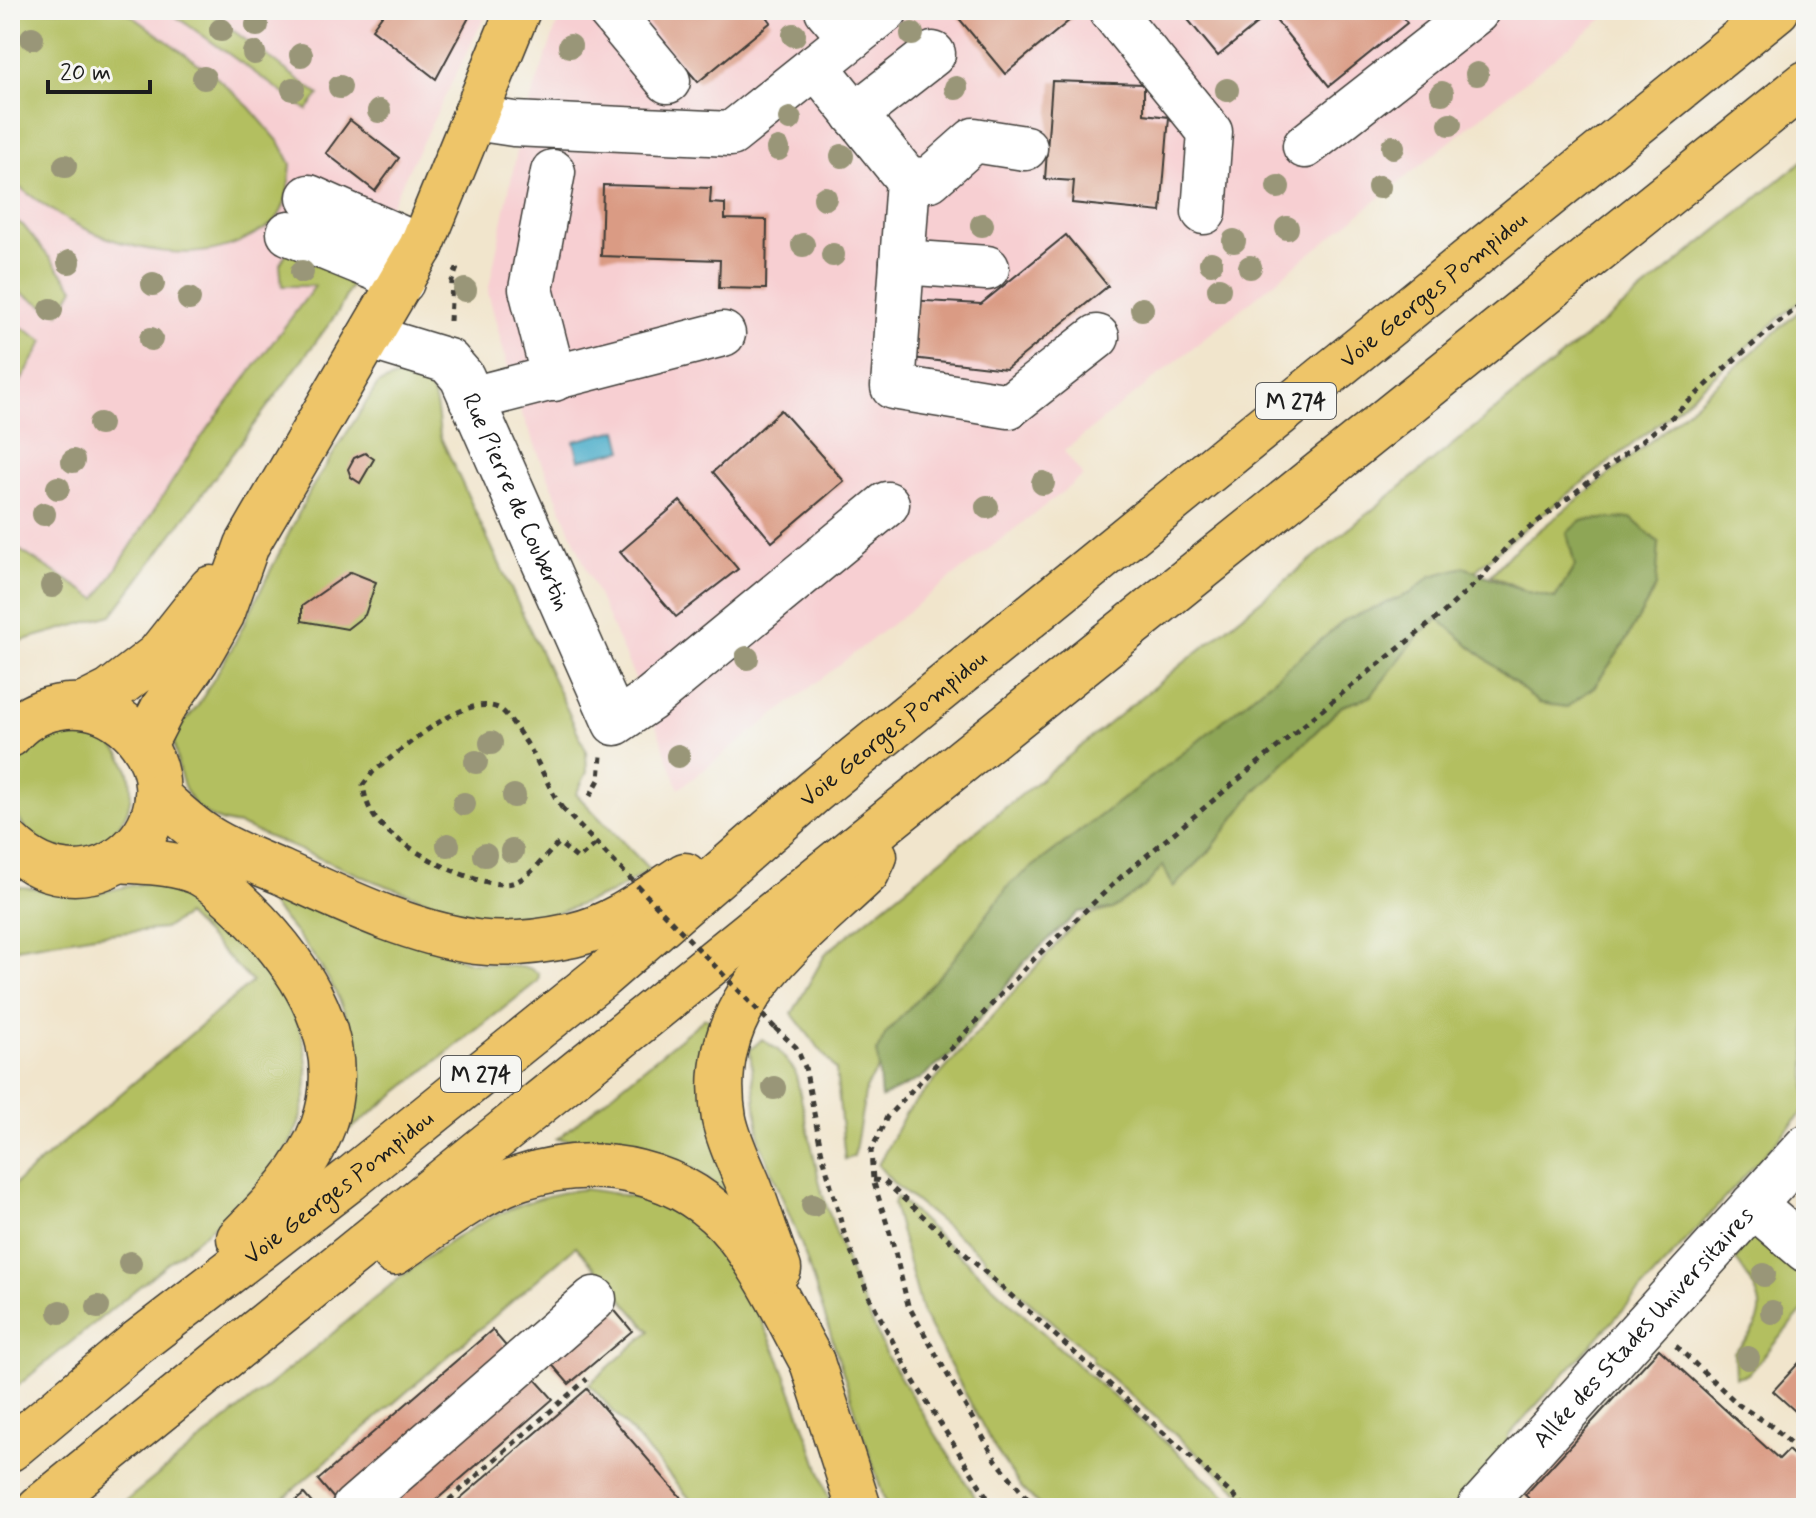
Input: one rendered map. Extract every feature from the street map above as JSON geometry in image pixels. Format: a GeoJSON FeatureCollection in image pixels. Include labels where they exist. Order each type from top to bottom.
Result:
{"type":"FeatureCollection","features":[{"type":"Feature","properties":{"kind":"main road"},"geometry":{"type":"LineString","coordinates":[[82,706],[110,692],[158,655],[247,545],[369,337],[428,261],[474,118],[518,10]]}},
{"type":"Feature","properties":{"kind":"main road","name":"Voie Georges Pompidou"},"geometry":{"type":"LineString","coordinates":[[10,1449],[137,1343],[349,1180],[589,987],[815,791],[1777,10]]}},
{"type":"Feature","properties":{"kind":"main road","name":"M 274"},"geometry":{"type":"LineString","coordinates":[[39,1508],[1806,83]]}},
{"type":"Feature","properties":{"kind":"main road"},"geometry":{"type":"LineString","coordinates":[[144,745],[163,708],[197,659],[222,615],[247,545]]}},
{"type":"Feature","properties":{"kind":"main road"},"geometry":{"type":"LineString","coordinates":[[10,735],[34,715],[57,707],[82,706],[106,712],[127,725],[144,745],[155,770],[157,796],[146,833],[119,860],[100,869],[80,873],[60,873],[20,862]]}},
{"type":"Feature","properties":{"kind":"main road"},"geometry":{"type":"LineString","coordinates":[[157,796],[204,836],[338,898],[449,936],[508,944],[576,934],[604,924],[815,791]]}},
{"type":"Feature","properties":{"kind":"main road"},"geometry":{"type":"LineString","coordinates":[[859,1508],[812,1362],[725,1122],[722,1094],[724,1047],[734,1019],[775,961],[867,873],[895,815]]}},
{"type":"Feature","properties":{"kind":"main road"},"geometry":{"type":"LineString","coordinates":[[119,860],[174,866],[197,872],[256,921],[279,945],[313,999],[331,1050],[332,1074],[323,1125],[314,1145],[280,1195],[137,1343]]}},
{"type":"Feature","properties":{"kind":"main road"},"geometry":{"type":"LineString","coordinates":[[308,1291],[338,1291],[472,1202],[519,1178],[591,1165],[623,1167],[681,1188],[717,1213],[755,1259],[812,1362]]}},
{"type":"Feature","properties":{"kind":"street"},"geometry":{"type":"LineString","coordinates":[[609,10],[668,81]]}},
{"type":"Feature","properties":{"kind":"street"},"geometry":{"type":"LineString","coordinates":[[474,118],[514,124],[731,134],[816,66],[839,24],[886,10]]}},
{"type":"Feature","properties":{"kind":"street"},"geometry":{"type":"LineString","coordinates":[[1111,10],[1210,132],[1204,212]]}},
{"type":"Feature","properties":{"kind":"street"},"geometry":{"type":"LineString","coordinates":[[1305,146],[1477,11]]}},
{"type":"Feature","properties":{"kind":"street"},"geometry":{"type":"LineString","coordinates":[[855,115],[933,54]]}},
{"type":"Feature","properties":{"kind":"street"},"geometry":{"type":"LineString","coordinates":[[816,66],[908,180],[893,387],[1009,406],[1097,337]]}},
{"type":"Feature","properties":{"kind":"street"},"geometry":{"type":"LineString","coordinates":[[908,180],[930,179],[974,140],[1025,148]]}},
{"type":"Feature","properties":{"kind":"street"},"geometry":{"type":"LineString","coordinates":[[553,172],[531,289],[554,379]]}},
{"type":"Feature","properties":{"kind":"street"},"geometry":{"type":"LineString","coordinates":[[299,215],[428,261]]}},
{"type":"Feature","properties":{"kind":"street"},"geometry":{"type":"LineString","coordinates":[[902,262],[987,268]]}},
{"type":"Feature","properties":{"kind":"street"},"geometry":{"type":"LineString","coordinates":[[471,399],[723,334]]}},
{"type":"Feature","properties":{"kind":"street"},"geometry":{"type":"LineString","coordinates":[[369,337],[448,361]]}},
{"type":"Feature","properties":{"kind":"street","name":"Rue Pierre de Coubertin"},"geometry":{"type":"LineString","coordinates":[[448,361],[462,377],[615,723],[649,700],[887,504]]}},
{"type":"Feature","properties":{"kind":"street","name":"Allée des Stades Universitaires"},"geometry":{"type":"LineString","coordinates":[[1479,1508],[1806,1147]]}},
{"type":"Feature","properties":{"kind":"street"},"geometry":{"type":"LineString","coordinates":[[1753,1205],[1806,1250]]}},
{"type":"Feature","properties":{"kind":"street"},"geometry":{"type":"LineString","coordinates":[[354,1508],[594,1299]]}},
{"type":"Feature","properties":{"kind":"path"},"geometry":{"type":"LineString","coordinates":[[428,261],[452,281],[448,361]]}},
{"type":"Feature","properties":{"kind":"path"},"geometry":{"type":"LineString","coordinates":[[1035,1508],[996,1460],[908,1305],[873,1180],[871,1151],[887,1117],[1034,959],[1121,877],[1442,614],[1482,577],[1509,544],[1671,418],[1806,300]]}},
{"type":"Feature","properties":{"kind":"path"},"geometry":{"type":"LineString","coordinates":[[597,843],[578,859],[559,843],[526,876],[512,883],[486,883],[414,850],[378,822],[366,803],[363,785],[373,772],[457,710],[479,704],[501,710],[525,741],[548,788],[562,808],[597,843],[775,1028],[796,1047],[805,1067],[821,1149],[840,1219],[868,1294],[913,1380],[994,1508]]}},
{"type":"Feature","properties":{"kind":"path"},"geometry":{"type":"LineString","coordinates":[[873,1180],[884,1181],[1247,1508]]}},
{"type":"Feature","properties":{"kind":"path"},"geometry":{"type":"LineString","coordinates":[[1649,1320],[1739,1405],[1773,1427],[1806,1458]]}},
{"type":"Feature","properties":{"kind":"path"},"geometry":{"type":"LineString","coordinates":[[440,1508],[587,1379]]}},
{"type":"Feature","properties":{"kind":"shaded area"},"geometry":{"type":"Polygon","coordinates":[[[10,10],[488,10],[338,312],[112,615],[10,644],[10,10]]]}},
{"type":"Feature","properties":{"kind":"shaded area"},"geometry":{"type":"Polygon","coordinates":[[[562,10],[1614,10],[1064,451],[1083,476],[679,789],[656,726],[517,402],[488,292],[523,122],[562,10]]]}},
{"type":"Feature","properties":{"kind":"green space"},"geometry":{"type":"Polygon","coordinates":[[[10,10],[124,10],[214,75],[249,107],[280,143],[291,164],[285,202],[279,216],[267,227],[231,245],[186,253],[162,251],[115,240],[71,222],[10,181],[10,10]]]}},
{"type":"Feature","properties":{"kind":"green space"},"geometry":{"type":"Polygon","coordinates":[[[167,10],[206,10],[319,95],[307,110],[167,10]]]}},
{"type":"Feature","properties":{"kind":"green space"},"geometry":{"type":"Polygon","coordinates":[[[1806,158],[1806,296],[1673,412],[1517,535],[891,1048],[866,1088],[854,1156],[845,1160],[836,1070],[792,1014],[826,953],[1806,158]]]}},
{"type":"Feature","properties":{"kind":"green space"},"geometry":{"type":"Polygon","coordinates":[[[10,218],[23,225],[74,288],[59,314],[10,287],[10,218]]]}},
{"type":"Feature","properties":{"kind":"green space"},"geometry":{"type":"Polygon","coordinates":[[[287,252],[354,280],[338,312],[112,615],[10,644],[10,544],[97,599],[195,446],[315,286],[282,286],[280,264],[287,252]]]}},
{"type":"Feature","properties":{"kind":"green space"},"geometry":{"type":"Polygon","coordinates":[[[1806,305],[1806,1109],[1509,1435],[1506,1445],[1456,1508],[1258,1508],[986,1264],[984,1257],[894,1184],[878,1165],[905,1114],[1068,931],[1085,916],[1112,909],[1163,864],[1173,886],[1208,853],[1255,791],[1342,706],[1370,697],[1417,637],[1438,618],[1539,703],[1594,687],[1622,647],[1656,587],[1575,566],[1555,598],[1528,592],[1491,575],[1511,553],[1663,431],[1806,305]]]}},
{"type":"Feature","properties":{"kind":"green space"},"geometry":{"type":"Polygon","coordinates":[[[10,320],[44,341],[10,400],[10,320]]]}},
{"type":"Feature","properties":{"kind":"green space"},"geometry":{"type":"Polygon","coordinates":[[[398,376],[421,382],[433,395],[440,436],[586,750],[587,772],[576,794],[650,870],[611,893],[549,916],[519,920],[479,919],[376,882],[240,825],[222,821],[197,807],[189,796],[179,769],[173,736],[197,707],[232,648],[311,489],[378,384],[398,376]]]}},
{"type":"Feature","properties":{"kind":"green space"},"geometry":{"type":"Polygon","coordinates":[[[1631,518],[1659,543],[1656,587],[1622,647],[1594,687],[1567,707],[1539,703],[1437,618],[1417,637],[1370,697],[1342,706],[1255,791],[1208,853],[1173,887],[1163,865],[1146,886],[1112,909],[1079,912],[1026,960],[952,1054],[920,1079],[881,1098],[877,1051],[886,1033],[949,965],[1010,884],[1191,747],[1345,620],[1411,593],[1431,576],[1464,567],[1528,592],[1555,598],[1575,566],[1567,533],[1581,520],[1631,518]]]}},
{"type":"Feature","properties":{"kind":"green space"},"geometry":{"type":"Polygon","coordinates":[[[71,729],[94,734],[113,747],[126,766],[131,789],[126,812],[113,831],[94,844],[71,849],[48,844],[29,831],[16,812],[11,789],[16,766],[29,747],[48,734],[71,729]]]}},
{"type":"Feature","properties":{"kind":"green space"},"geometry":{"type":"Polygon","coordinates":[[[259,880],[469,962],[529,968],[539,974],[538,981],[351,1129],[344,1129],[355,1069],[349,1026],[341,1003],[317,961],[254,887],[259,880]]]}},
{"type":"Feature","properties":{"kind":"green space"},"geometry":{"type":"Polygon","coordinates":[[[148,883],[194,901],[218,918],[253,954],[278,986],[303,1038],[307,1077],[302,1112],[293,1138],[281,1158],[238,1206],[10,1392],[10,1188],[252,982],[186,915],[164,929],[95,935],[10,949],[10,888],[26,887],[82,895],[148,883]]]}},
{"type":"Feature","properties":{"kind":"green space"},"geometry":{"type":"Polygon","coordinates":[[[705,1018],[711,1019],[705,1056],[735,1201],[694,1170],[668,1156],[627,1146],[557,1139],[705,1018]]]}},
{"type":"Feature","properties":{"kind":"green space"},"geometry":{"type":"Polygon","coordinates":[[[762,1039],[778,1050],[795,1071],[822,1193],[851,1275],[888,1358],[982,1508],[887,1508],[802,1246],[760,1143],[750,1050],[762,1039]]]}},
{"type":"Feature","properties":{"kind":"green space"},"geometry":{"type":"Polygon","coordinates":[[[584,1189],[629,1196],[659,1205],[686,1219],[721,1253],[742,1284],[779,1359],[832,1508],[698,1508],[589,1384],[650,1331],[576,1246],[272,1508],[117,1508],[438,1250],[507,1210],[545,1197],[584,1189]]]}},
{"type":"Feature","properties":{"kind":"green space"},"geometry":{"type":"Polygon","coordinates":[[[897,1197],[1079,1366],[1240,1508],[1042,1508],[1021,1487],[995,1449],[923,1315],[893,1204],[897,1197]]]}},
{"type":"Feature","properties":{"kind":"green space"},"geometry":{"type":"Polygon","coordinates":[[[1753,1232],[1806,1259],[1806,1307],[1748,1374],[1735,1377],[1734,1352],[1755,1327],[1759,1317],[1758,1297],[1736,1260],[1753,1232]]]}},
{"type":"Feature","properties":{"kind":"water"},"geometry":{"type":"Polygon","coordinates":[[[618,430],[623,450],[579,460],[574,441],[618,430]]]}},
{"type":"Feature","properties":{"kind":"building"},"geometry":{"type":"Polygon","coordinates":[[[386,10],[473,10],[436,79],[372,29],[386,10]]]}},
{"type":"Feature","properties":{"kind":"building"},"geometry":{"type":"Polygon","coordinates":[[[651,10],[762,10],[771,22],[698,82],[642,17],[651,10]]]}},
{"type":"Feature","properties":{"kind":"building"},"geometry":{"type":"Polygon","coordinates":[[[952,10],[1082,10],[1005,74],[952,10]]]}},
{"type":"Feature","properties":{"kind":"building"},"geometry":{"type":"Polygon","coordinates":[[[1180,10],[1397,10],[1407,23],[1329,86],[1270,13],[1218,56],[1180,10]]]}},
{"type":"Feature","properties":{"kind":"building"},"geometry":{"type":"Polygon","coordinates":[[[1052,81],[1144,84],[1144,114],[1169,117],[1161,212],[1072,203],[1074,181],[1045,179],[1052,81]]]}},
{"type":"Feature","properties":{"kind":"building"},"geometry":{"type":"Polygon","coordinates":[[[350,120],[399,158],[375,191],[326,153],[350,120]]]}},
{"type":"Feature","properties":{"kind":"building"},"geometry":{"type":"Polygon","coordinates":[[[603,185],[711,188],[710,203],[725,204],[725,219],[767,220],[766,289],[719,288],[720,260],[601,256],[603,185]]]}},
{"type":"Feature","properties":{"kind":"building"},"geometry":{"type":"Polygon","coordinates":[[[1066,235],[1108,286],[1006,369],[904,357],[907,300],[981,304],[1066,235]]]}},
{"type":"Feature","properties":{"kind":"building"},"geometry":{"type":"Polygon","coordinates":[[[781,410],[844,481],[772,542],[713,472],[781,410]]]}},
{"type":"Feature","properties":{"kind":"building"},"geometry":{"type":"Polygon","coordinates":[[[365,453],[374,459],[360,483],[351,477],[348,469],[354,458],[365,453]]]}},
{"type":"Feature","properties":{"kind":"building"},"geometry":{"type":"Polygon","coordinates":[[[680,501],[738,569],[676,617],[620,552],[680,501]]]}},
{"type":"Feature","properties":{"kind":"building"},"geometry":{"type":"Polygon","coordinates":[[[351,572],[376,582],[365,615],[347,629],[302,621],[302,606],[351,572]]]}},
{"type":"Feature","properties":{"kind":"building"},"geometry":{"type":"Polygon","coordinates":[[[605,1299],[632,1331],[569,1384],[542,1353],[605,1299]]]}},
{"type":"Feature","properties":{"kind":"building"},"geometry":{"type":"Polygon","coordinates":[[[492,1330],[518,1360],[342,1508],[318,1480],[492,1330]]]}},
{"type":"Feature","properties":{"kind":"building"},"geometry":{"type":"Polygon","coordinates":[[[1659,1349],[1779,1459],[1788,1450],[1806,1467],[1800,1477],[1806,1483],[1806,1508],[1539,1508],[1525,1495],[1659,1349]]]}},
{"type":"Feature","properties":{"kind":"building"},"geometry":{"type":"Polygon","coordinates":[[[1806,1355],[1806,1421],[1773,1391],[1806,1355]]]}},
{"type":"Feature","properties":{"kind":"building"},"geometry":{"type":"Polygon","coordinates":[[[526,1369],[553,1399],[427,1508],[365,1508],[526,1369]]]}},
{"type":"Feature","properties":{"kind":"building"},"geometry":{"type":"Polygon","coordinates":[[[587,1389],[690,1508],[449,1508],[587,1389]]]}},
{"type":"Feature","properties":{"kind":"building"},"geometry":{"type":"Polygon","coordinates":[[[304,1494],[316,1508],[287,1508],[304,1494]]]}}]}
